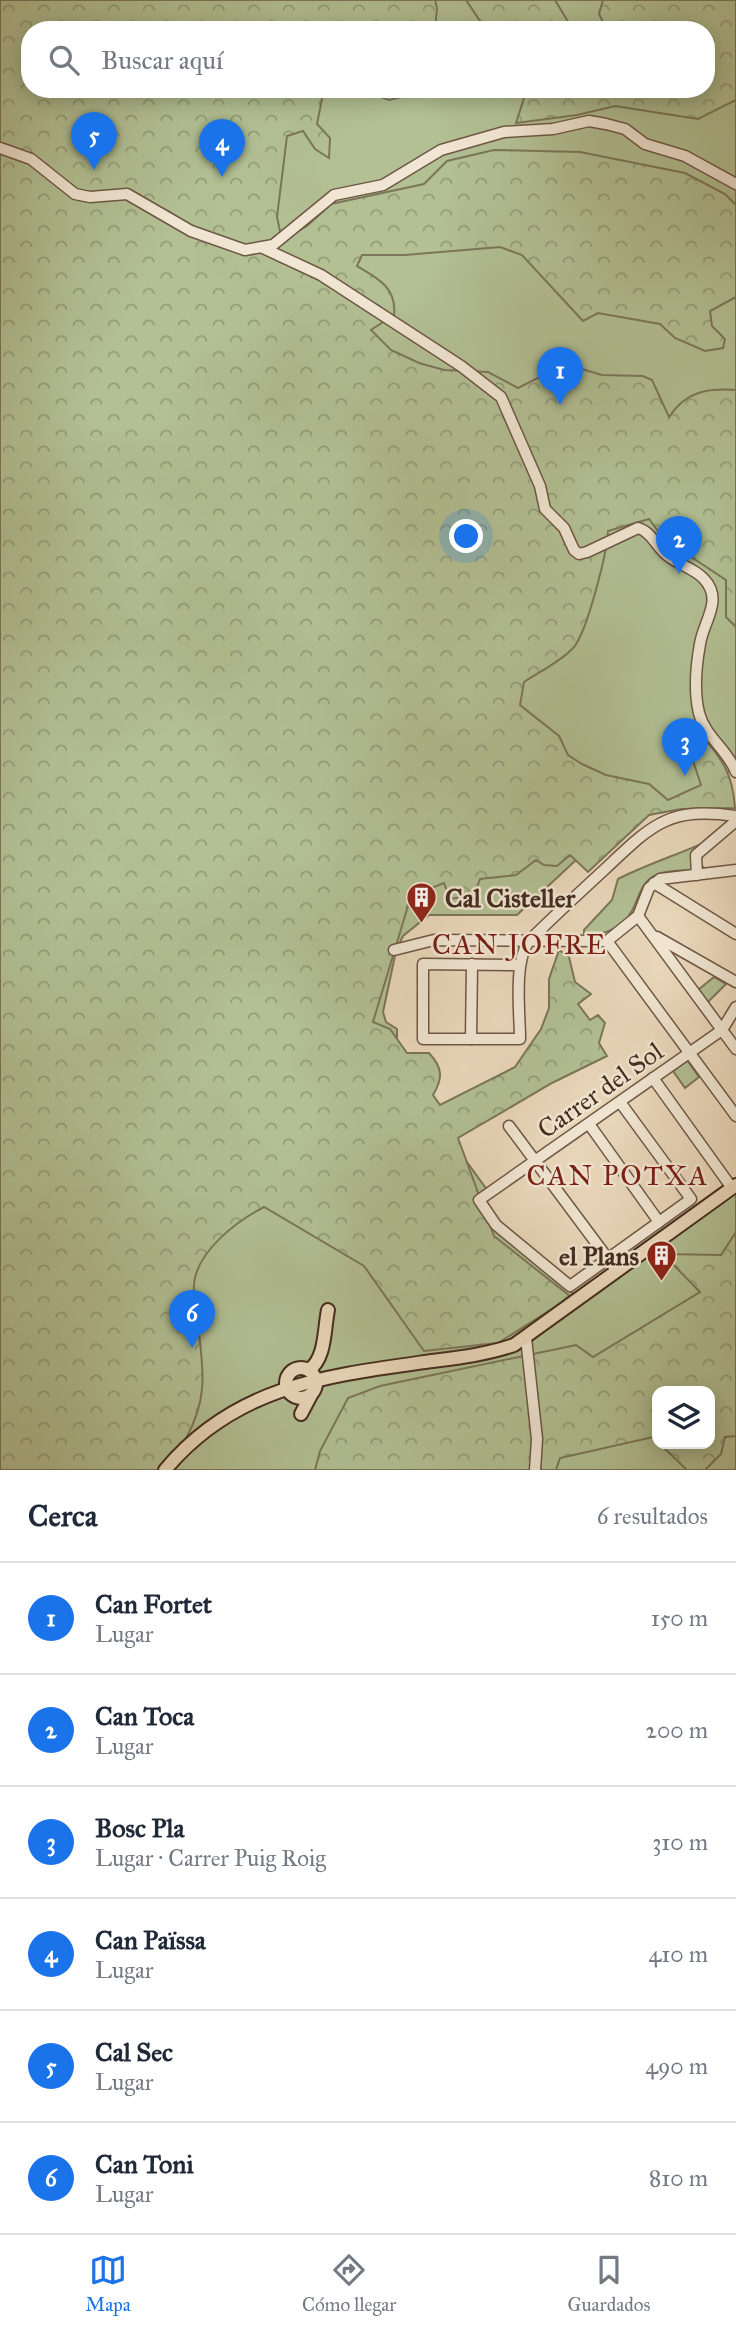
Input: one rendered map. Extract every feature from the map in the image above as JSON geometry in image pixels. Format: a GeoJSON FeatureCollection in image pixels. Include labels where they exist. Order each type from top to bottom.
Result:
{"type":"FeatureCollection","features":[{"type":"Feature","properties":{"kind":"main road"},"geometry":{"type":"LineString","coordinates":[[165,1470],[210,1425],[261,1396],[337,1375],[486,1353],[526,1338],[734,1186]]}},
{"type":"Feature","properties":{"kind":"main road"},"geometry":{"type":"LineString","coordinates":[[288,1390],[301,1414],[313,1383],[328,1310]]}},
{"type":"Feature","properties":{"kind":"street"},"geometry":{"type":"LineString","coordinates":[[0,148],[31,159],[75,194],[90,197],[127,194],[163,218],[203,236],[245,250],[263,248],[284,238],[334,195],[383,185],[441,150],[512,131],[553,129],[589,121],[607,124],[625,129],[645,144],[685,156],[736,184]]}},
{"type":"Feature","properties":{"kind":"street"},"geometry":{"type":"LineString","coordinates":[[263,248],[321,275],[461,366],[501,397],[540,486],[545,509],[564,528],[574,550],[579,554],[638,527],[647,531],[667,556],[705,580],[712,592],[713,608],[700,641],[698,706],[707,731],[731,759],[736,772]]}},
{"type":"Feature","properties":{"kind":"street"},"geometry":{"type":"LineString","coordinates":[[520,965],[423,964],[423,1039],[520,1039],[520,965],[522,949],[530,940],[650,827],[680,815],[713,813],[736,819]]}},
{"type":"Feature","properties":{"kind":"street"},"geometry":{"type":"LineString","coordinates":[[697,875],[696,855],[736,819]]}},
{"type":"Feature","properties":{"kind":"street"},"geometry":{"type":"LineString","coordinates":[[394,950],[434,940],[607,941],[638,916],[654,883],[667,877],[736,870]]}},
{"type":"Feature","properties":{"kind":"street"},"geometry":{"type":"LineString","coordinates":[[654,883],[736,934]]}},
{"type":"Feature","properties":{"kind":"street"},"geometry":{"type":"LineString","coordinates":[[638,916],[736,1049]]}},
{"type":"Feature","properties":{"kind":"street"},"geometry":{"type":"LineString","coordinates":[[654,935],[736,982]]}},
{"type":"Feature","properties":{"kind":"street"},"geometry":{"type":"LineString","coordinates":[[607,941],[736,1116]]}},
{"type":"Feature","properties":{"kind":"street"},"geometry":{"type":"LineString","coordinates":[[471,1039],[472,964]]}},
{"type":"Feature","properties":{"kind":"street","name":"Carrer del Sol"},"geometry":{"type":"LineString","coordinates":[[607,1258],[570,1286],[496,1225],[479,1200],[722,1030],[736,1007]]}},
{"type":"Feature","properties":{"kind":"street"},"geometry":{"type":"LineString","coordinates":[[653,1078],[734,1186]]}},
{"type":"Feature","properties":{"kind":"street"},"geometry":{"type":"LineString","coordinates":[[607,1258],[691,1199],[620,1102]]}},
{"type":"Feature","properties":{"kind":"street"},"geometry":{"type":"LineString","coordinates":[[589,1124],[659,1222]]}},
{"type":"Feature","properties":{"kind":"street"},"geometry":{"type":"LineString","coordinates":[[509,1126],[617,1271]]}},
{"type":"Feature","properties":{"kind":"street"},"geometry":{"type":"LineString","coordinates":[[526,1338],[537,1439],[535,1470]]}},
{"type":"Feature","properties":{"kind":"green space"},"geometry":{"type":"Polygon","coordinates":[[[0,0],[736,0],[736,775],[733,769],[591,846],[517,915],[429,915],[403,936],[396,951],[383,1012],[386,1022],[397,1029],[397,1066],[488,1191],[475,1201],[549,1274],[580,1299],[736,1185],[736,1470],[0,1470],[0,0]]]}},
{"type":"Feature","properties":{"kind":"green space"},"geometry":{"type":"Polygon","coordinates":[[[0,0],[435,0],[436,21],[21,21],[21,98],[322,98],[317,124],[330,138],[329,158],[315,149],[303,131],[287,136],[277,217],[282,241],[307,226],[331,204],[424,184],[447,161],[494,150],[580,152],[685,173],[725,194],[736,205],[736,297],[710,311],[712,326],[725,339],[723,348],[705,351],[675,338],[660,324],[598,313],[583,321],[522,255],[500,247],[405,255],[362,255],[357,266],[384,285],[394,306],[394,315],[371,330],[391,350],[419,363],[444,370],[488,372],[518,388],[565,364],[602,375],[643,376],[652,380],[669,417],[683,402],[698,393],[736,390],[736,627],[726,617],[726,580],[664,539],[649,519],[608,531],[596,592],[579,638],[563,657],[524,682],[520,705],[559,736],[568,755],[582,764],[606,775],[649,784],[668,800],[701,785],[692,758],[699,751],[698,731],[724,766],[732,785],[735,808],[681,809],[649,815],[588,872],[570,855],[557,866],[544,865],[536,860],[516,875],[480,879],[474,895],[450,899],[444,883],[411,896],[373,1022],[390,1029],[407,1053],[429,1053],[434,1058],[440,1073],[433,1095],[440,1105],[515,1067],[541,1029],[549,1008],[549,979],[559,950],[569,957],[575,982],[591,994],[578,1004],[590,1020],[598,1015],[605,1023],[599,1043],[607,1056],[552,1083],[458,1138],[494,1236],[571,1297],[498,1343],[424,1351],[364,1266],[264,1207],[220,1238],[202,1260],[197,1272],[194,1292],[202,1364],[202,1394],[185,1440],[173,1460],[163,1470],[0,1470],[0,0]]]}},
{"type":"Feature","properties":{"kind":"green space"},"geometry":{"type":"Polygon","coordinates":[[[466,0],[555,0],[568,21],[480,21],[466,0]]]}},
{"type":"Feature","properties":{"kind":"green space"},"geometry":{"type":"Polygon","coordinates":[[[603,0],[736,0],[736,100],[698,119],[615,106],[577,115],[516,123],[524,98],[715,98],[715,21],[602,21],[599,14],[603,0]]]}},
{"type":"Feature","properties":{"kind":"green space"},"geometry":{"type":"Polygon","coordinates":[[[736,826],[701,855],[701,865],[706,870],[674,871],[656,875],[647,881],[627,918],[618,926],[584,936],[584,930],[612,900],[618,879],[736,826]]]}},
{"type":"Feature","properties":{"kind":"green space"},"geometry":{"type":"Polygon","coordinates":[[[714,977],[726,984],[707,1003],[698,990],[714,977]]]}},
{"type":"Feature","properties":{"kind":"green space"},"geometry":{"type":"Polygon","coordinates":[[[687,1060],[699,1077],[685,1088],[673,1071],[687,1060]]]}},
{"type":"Feature","properties":{"kind":"green space"},"geometry":{"type":"Polygon","coordinates":[[[736,1232],[736,1436],[725,1437],[721,1454],[705,1470],[687,1470],[665,1449],[715,1449],[715,1386],[652,1386],[652,1437],[560,1458],[556,1470],[315,1470],[320,1451],[348,1398],[380,1386],[576,1345],[593,1357],[700,1292],[663,1254],[721,1255],[736,1232]]]}},
{"type":"Feature","properties":{"kind":"place","name":"Cal Sec"},"geometry":{"type":"Point","coordinates":[94,170]}},
{"type":"Feature","properties":{"kind":"place","name":"Can Païssa"},"geometry":{"type":"Point","coordinates":[222,177]}},
{"type":"Feature","properties":{"kind":"place","name":"Can Fortet"},"geometry":{"type":"Point","coordinates":[560,405]}},
{"type":"Feature","properties":{"kind":"place","name":"Can Toca"},"geometry":{"type":"Point","coordinates":[679,574]}},
{"type":"Feature","properties":{"kind":"place","name":"Bosc Pla"},"geometry":{"type":"Point","coordinates":[685,776]}},
{"type":"Feature","properties":{"kind":"place","name":"Cal Cisteller"},"geometry":{"type":"Point","coordinates":[422,925]}},
{"type":"Feature","properties":{"kind":"place","name":"el Plans"},"geometry":{"type":"Point","coordinates":[662,1283]}},
{"type":"Feature","properties":{"kind":"place","name":"Can Toni"},"geometry":{"type":"Point","coordinates":[192,1348]}},
{"type":"Feature","properties":{"kind":"district","name":"CAN JOFRE"},"geometry":{"type":"Point","coordinates":[520,944]}},
{"type":"Feature","properties":{"kind":"district","name":"CAN POTXA"},"geometry":{"type":"Point","coordinates":[618,1175]}}]}
